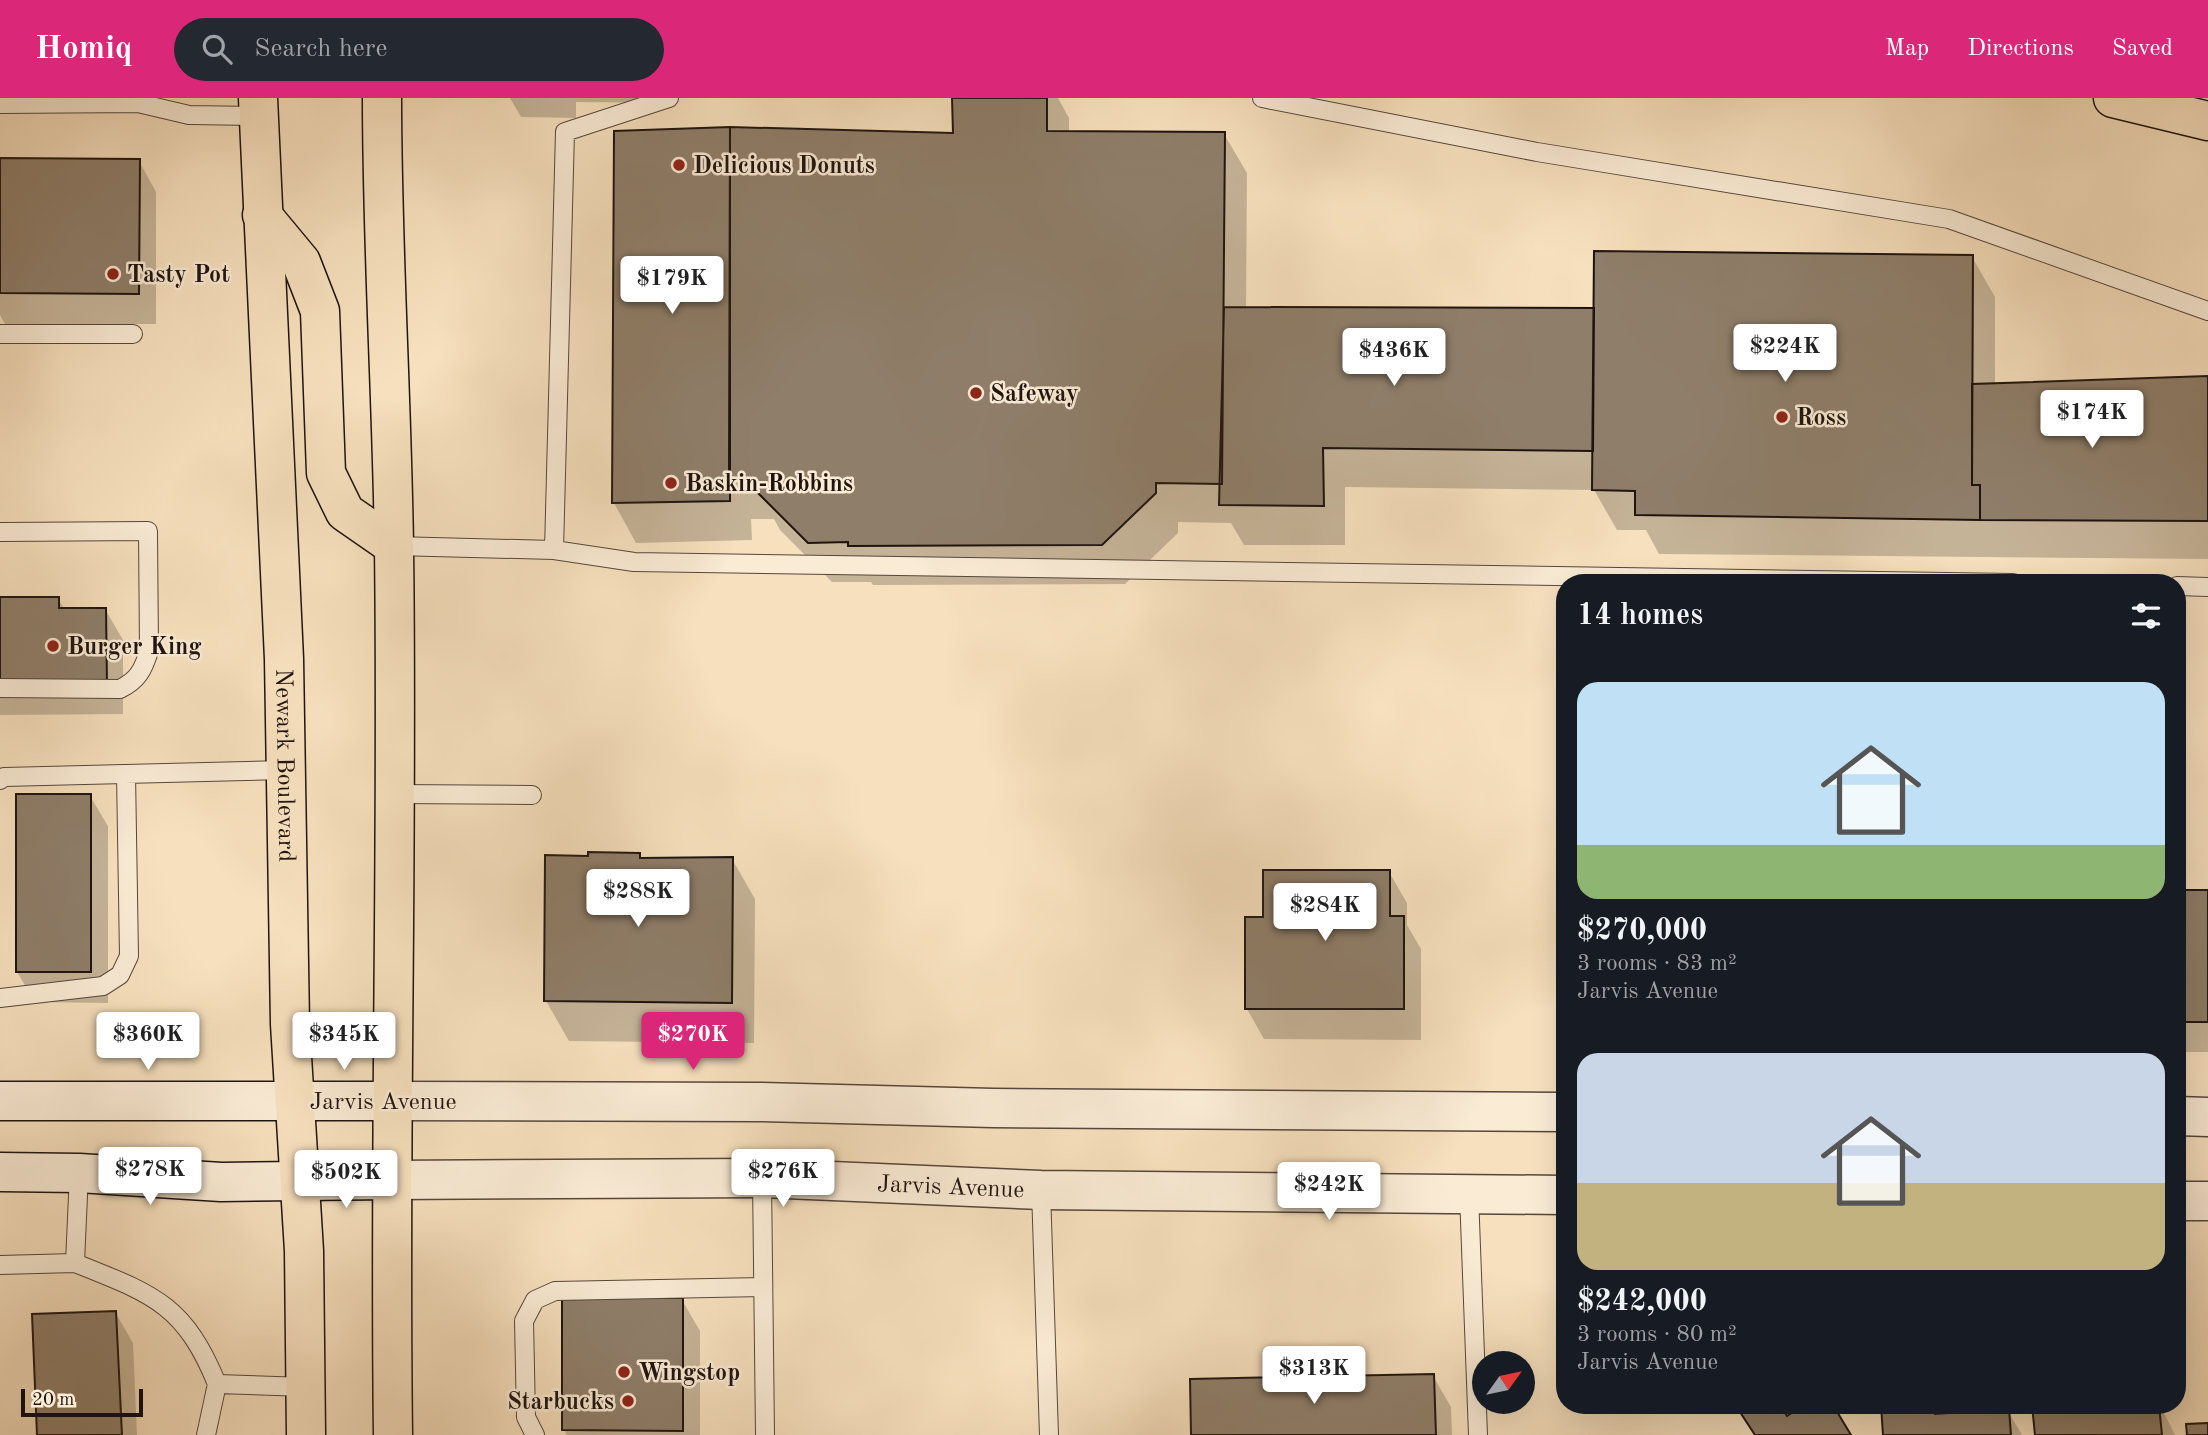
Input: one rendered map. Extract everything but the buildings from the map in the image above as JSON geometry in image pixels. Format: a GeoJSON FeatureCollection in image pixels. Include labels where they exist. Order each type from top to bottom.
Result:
{"type":"FeatureCollection","features":[{"type":"Feature","properties":{"kind":"main road"},"geometry":{"type":"LineString","coordinates":[[382,98],[382,223],[394,546],[391,1180],[393,1435]]}},
{"type":"Feature","properties":{"kind":"main road"},"geometry":{"type":"LineString","coordinates":[[2113,98],[2208,121]]}},
{"type":"Feature","properties":{"kind":"main road","name":"Newark Boulevard"},"geometry":{"type":"LineString","coordinates":[[258,107],[284,645],[290,1024],[300,1181],[306,1435]]}},
{"type":"Feature","properties":{"kind":"main road"},"geometry":{"type":"LineString","coordinates":[[262,215],[301,262],[320,311],[327,473],[345,512],[394,546]]}},
{"type":"Feature","properties":{"kind":"street","name":"Jarvis Avenue"},"geometry":{"type":"LineString","coordinates":[[0,1101],[746,1101],[993,1108],[1556,1112]]}},
{"type":"Feature","properties":{"kind":"street"},"geometry":{"type":"LineString","coordinates":[[2186,1116],[2208,1117]]}},
{"type":"Feature","properties":{"kind":"street","name":"Jarvis Avenue"},"geometry":{"type":"LineString","coordinates":[[0,1172],[79,1173],[221,1182],[762,1178],[1041,1190],[1556,1195]]}},
{"type":"Feature","properties":{"kind":"street"},"geometry":{"type":"LineString","coordinates":[[2186,1200],[2208,1201]]}},
{"type":"Feature","properties":{"kind":"lane"},"geometry":{"type":"LineString","coordinates":[[554,550],[565,132],[669,98]]}},
{"type":"Feature","properties":{"kind":"lane"},"geometry":{"type":"LineString","coordinates":[[1262,98],[1537,152],[1949,219],[2208,311]]}},
{"type":"Feature","properties":{"kind":"lane"},"geometry":{"type":"LineString","coordinates":[[0,104],[143,101],[189,115],[258,107]]}},
{"type":"Feature","properties":{"kind":"lane"},"geometry":{"type":"LineString","coordinates":[[0,334],[133,334]]}},
{"type":"Feature","properties":{"kind":"lane"},"geometry":{"type":"LineString","coordinates":[[0,532],[148,531],[149,651],[144,668],[134,682],[120,689],[0,688]]}},
{"type":"Feature","properties":{"kind":"lane"},"geometry":{"type":"LineString","coordinates":[[394,546],[554,550],[634,562],[1556,576]]}},
{"type":"Feature","properties":{"kind":"lane"},"geometry":{"type":"LineString","coordinates":[[2186,586],[2208,587]]}},
{"type":"Feature","properties":{"kind":"lane"},"geometry":{"type":"LineString","coordinates":[[0,780],[4,777],[286,769]]}},
{"type":"Feature","properties":{"kind":"lane"},"geometry":{"type":"LineString","coordinates":[[0,998],[103,986],[120,975],[129,956],[126,774]]}},
{"type":"Feature","properties":{"kind":"lane"},"geometry":{"type":"LineString","coordinates":[[394,794],[532,795]]}},
{"type":"Feature","properties":{"kind":"lane"},"geometry":{"type":"LineString","coordinates":[[75,1263],[79,1173]]}},
{"type":"Feature","properties":{"kind":"lane"},"geometry":{"type":"LineString","coordinates":[[762,1178],[765,1435]]}},
{"type":"Feature","properties":{"kind":"lane"},"geometry":{"type":"LineString","coordinates":[[1041,1190],[1049,1435]]}},
{"type":"Feature","properties":{"kind":"lane"},"geometry":{"type":"LineString","coordinates":[[1469,1194],[1478,1435]]}},
{"type":"Feature","properties":{"kind":"lane"},"geometry":{"type":"LineString","coordinates":[[0,1265],[75,1263],[141,1289],[166,1305],[184,1321],[202,1347],[217,1384],[206,1435]]}},
{"type":"Feature","properties":{"kind":"lane"},"geometry":{"type":"LineString","coordinates":[[535,1435],[526,1417],[524,1321],[535,1300],[544,1294],[555,1291],[763,1286]]}},
{"type":"Feature","properties":{"kind":"lane"},"geometry":{"type":"LineString","coordinates":[[217,1384],[304,1387]]}},
{"type":"Feature","properties":{"kind":"place","name":"Delicious Donuts"},"geometry":{"type":"Point","coordinates":[679,165]}},
{"type":"Feature","properties":{"kind":"place","name":"Tasty Pot"},"geometry":{"type":"Point","coordinates":[113,274]}},
{"type":"Feature","properties":{"kind":"place","name":"Safeway"},"geometry":{"type":"Point","coordinates":[976,393]}},
{"type":"Feature","properties":{"kind":"place","name":"Ross"},"geometry":{"type":"Point","coordinates":[1782,417]}},
{"type":"Feature","properties":{"kind":"place","name":"Baskin-Robbins"},"geometry":{"type":"Point","coordinates":[671,483]}},
{"type":"Feature","properties":{"kind":"place","name":"Burger King"},"geometry":{"type":"Point","coordinates":[53,646]}},
{"type":"Feature","properties":{"kind":"place","name":"Wingstop"},"geometry":{"type":"Point","coordinates":[624,1372]}},
{"type":"Feature","properties":{"kind":"place","name":"Starbucks"},"geometry":{"type":"Point","coordinates":[628,1401]}}]}
